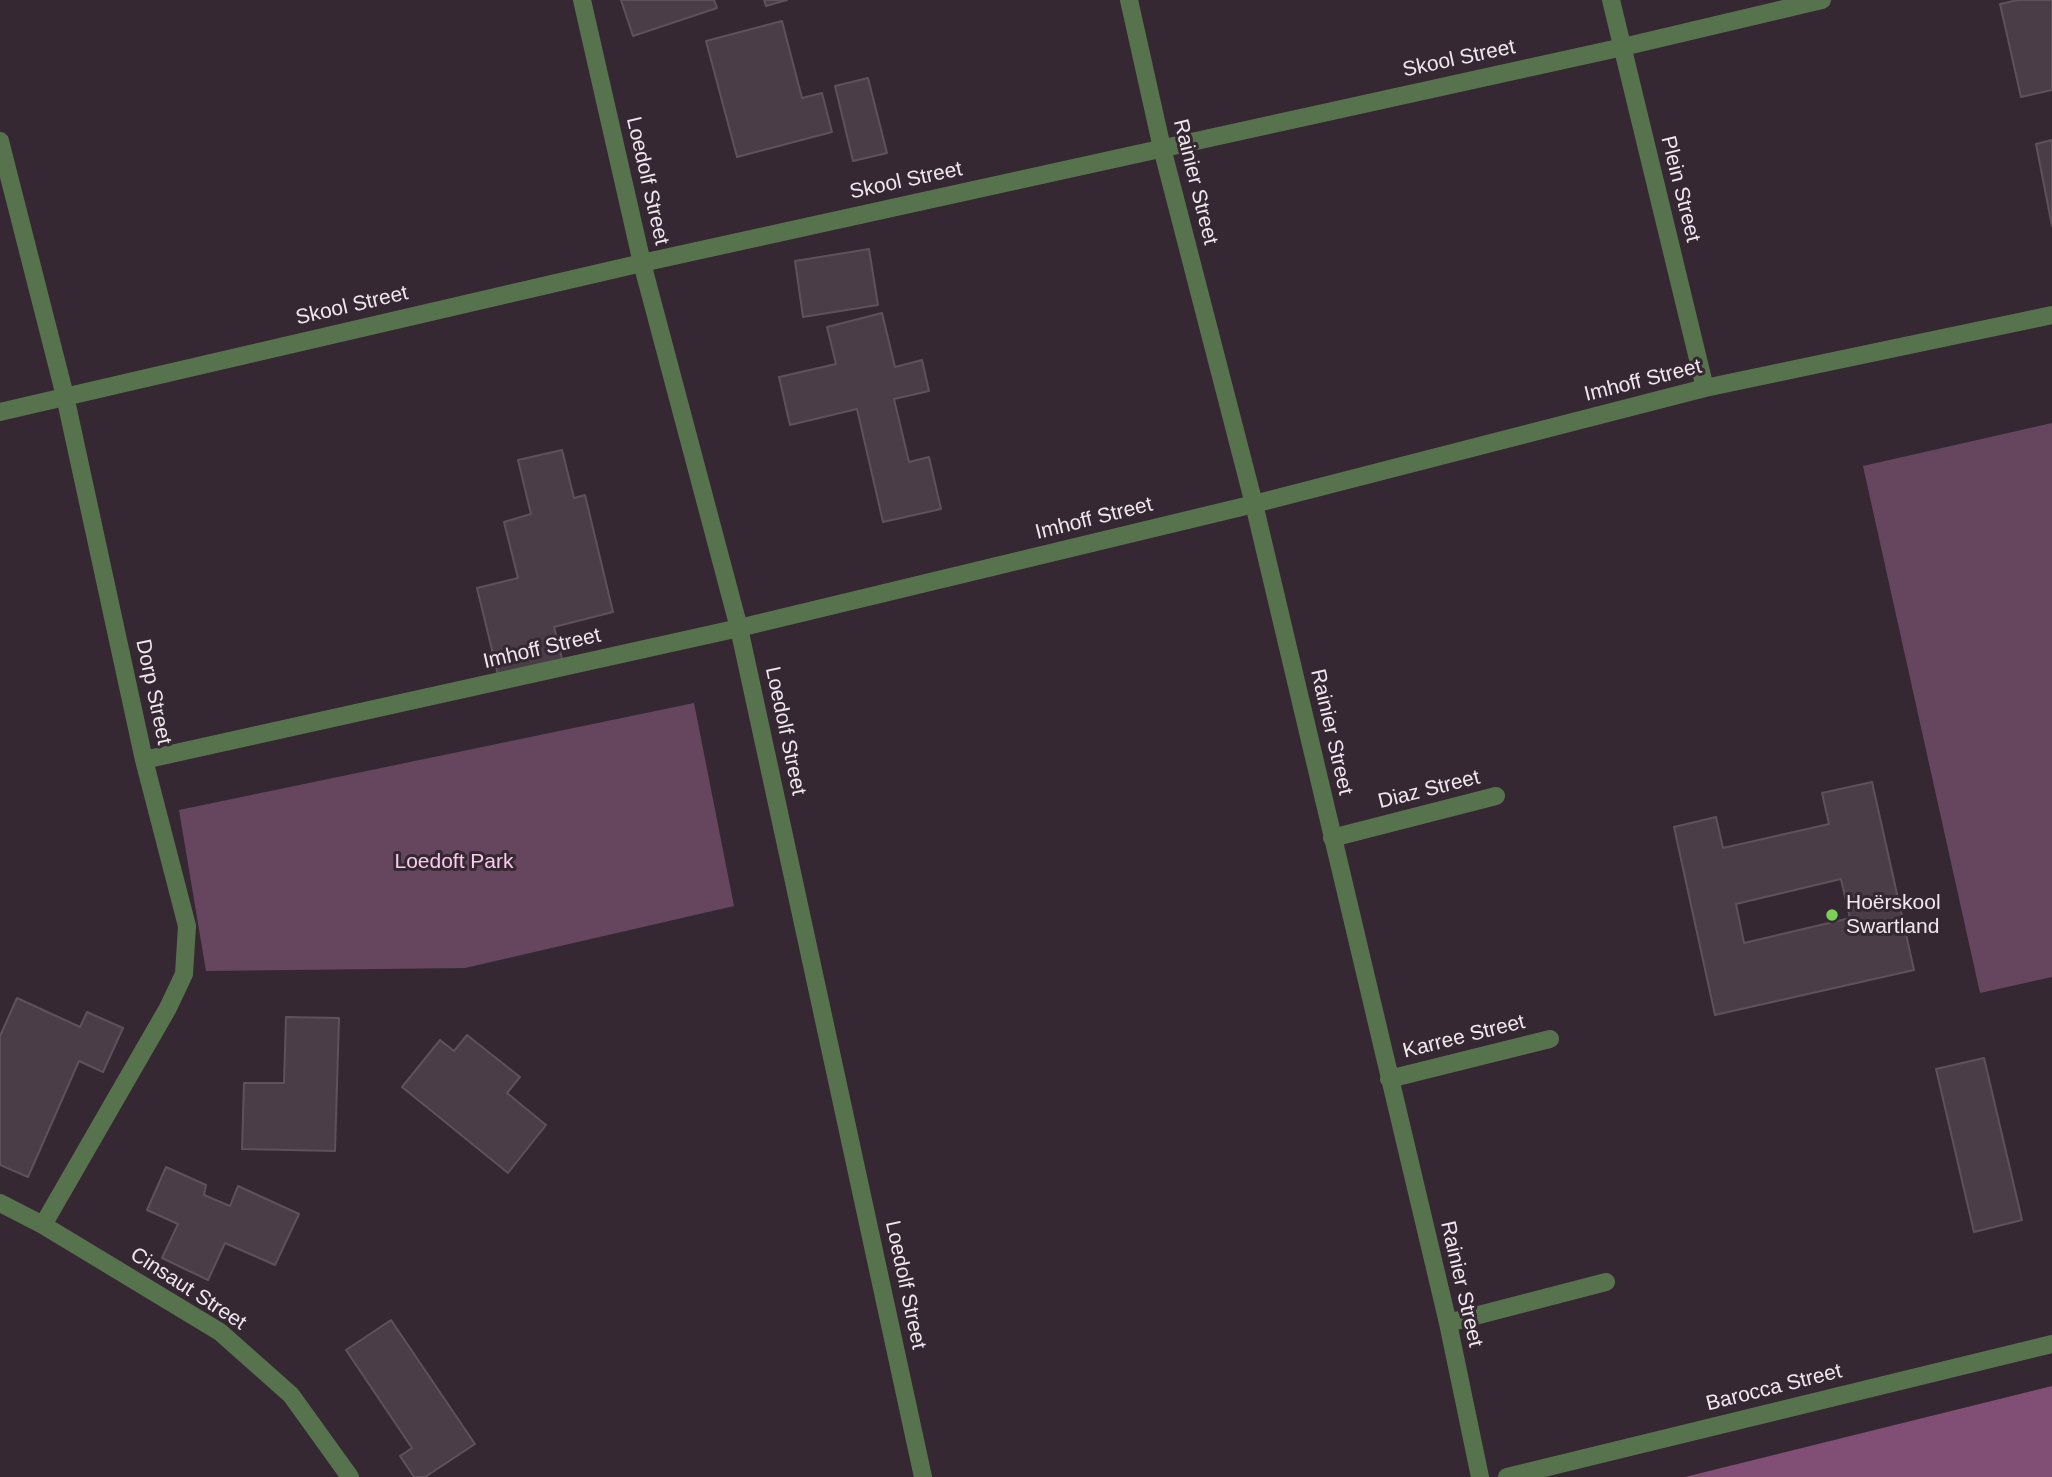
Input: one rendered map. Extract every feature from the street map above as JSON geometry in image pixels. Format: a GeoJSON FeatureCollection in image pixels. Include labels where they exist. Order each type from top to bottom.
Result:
{"type":"FeatureCollection","features":[{"type":"Feature","properties":{"kind":"street","name":"Loedolf Street"},"geometry":{"type":"LineString","coordinates":[[582,0],[642,262],[739,628],[923,1477]]}},
{"type":"Feature","properties":{"kind":"street","name":"Rainier Street"},"geometry":{"type":"LineString","coordinates":[[1129,0],[1162,148],[1254,503],[1448,1323],[1480,1477]]}},
{"type":"Feature","properties":{"kind":"street","name":"Plein Street"},"geometry":{"type":"LineString","coordinates":[[1611,0],[1705,388]]}},
{"type":"Feature","properties":{"kind":"street","name":"Skool Street"},"geometry":{"type":"LineString","coordinates":[[0,412],[642,262],[1623,47],[1822,0]]}},
{"type":"Feature","properties":{"kind":"street","name":"Dorp Street"},"geometry":{"type":"LineString","coordinates":[[0,141],[65,396],[144,760],[187,926],[184,974],[168,1008],[43,1225]]}},
{"type":"Feature","properties":{"kind":"street","name":"Imhoff Street"},"geometry":{"type":"LineString","coordinates":[[144,760],[739,628],[1254,503],[1705,388],[2052,315]]}},
{"type":"Feature","properties":{"kind":"street","name":"Diaz Street"},"geometry":{"type":"LineString","coordinates":[[1332,838],[1496,796]]}},
{"type":"Feature","properties":{"kind":"street","name":"Karree Street"},"geometry":{"type":"LineString","coordinates":[[1389,1079],[1550,1039]]}},
{"type":"Feature","properties":{"kind":"street","name":"Cinsaut Street"},"geometry":{"type":"LineString","coordinates":[[0,1203],[43,1225],[220,1332],[291,1395],[351,1477]]}},
{"type":"Feature","properties":{"kind":"street"},"geometry":{"type":"LineString","coordinates":[[1448,1323],[1606,1282]]}},
{"type":"Feature","properties":{"kind":"street","name":"Barocca Street"},"geometry":{"type":"LineString","coordinates":[[1507,1477],[2052,1344]]}},
{"type":"Feature","properties":{"kind":"green space"},"geometry":{"type":"Polygon","coordinates":[[[2052,423],[2052,977],[1980,993],[1863,466],[2052,423]]]}},
{"type":"Feature","properties":{"kind":"green space","name":"Loedoft Park"},"geometry":{"type":"Polygon","coordinates":[[[694,703],[734,906],[465,968],[206,971],[179,810],[694,703]]]}},
{"type":"Feature","properties":{"kind":"shaded area"},"geometry":{"type":"Polygon","coordinates":[[[2052,1386],[2052,1477],[1685,1477],[2052,1386]]]}},
{"type":"Feature","properties":{"kind":"building"},"geometry":{"type":"Polygon","coordinates":[[[621,0],[714,0],[717,8],[633,36],[621,0]]]}},
{"type":"Feature","properties":{"kind":"building"},"geometry":{"type":"Polygon","coordinates":[[[764,0],[787,0],[766,6],[764,0]]]}},
{"type":"Feature","properties":{"kind":"building"},"geometry":{"type":"Polygon","coordinates":[[[2018,0],[2052,0],[2052,90],[2021,97],[2000,4],[2018,0]]]}},
{"type":"Feature","properties":{"kind":"building"},"geometry":{"type":"Polygon","coordinates":[[[782,21],[802,98],[822,93],[832,132],[737,157],[706,41],[782,21]]]}},
{"type":"Feature","properties":{"kind":"building"},"geometry":{"type":"Polygon","coordinates":[[[868,78],[887,153],[853,161],[835,86],[868,78]]]}},
{"type":"Feature","properties":{"kind":"building"},"geometry":{"type":"Polygon","coordinates":[[[2052,140],[2052,226],[2036,144],[2052,140]]]}},
{"type":"Feature","properties":{"kind":"building"},"geometry":{"type":"Polygon","coordinates":[[[869,249],[878,305],[803,317],[795,261],[869,249]]]}},
{"type":"Feature","properties":{"kind":"building"},"geometry":{"type":"Polygon","coordinates":[[[882,313],[895,367],[922,360],[929,391],[894,399],[909,462],[929,457],[941,509],[883,522],[857,409],[790,425],[779,377],[836,364],[827,327],[882,313]]]}},
{"type":"Feature","properties":{"kind":"building"},"geometry":{"type":"Polygon","coordinates":[[[562,450],[574,498],[585,495],[613,612],[554,627],[563,663],[499,679],[477,588],[518,578],[504,522],[531,514],[518,460],[562,450]]]}},
{"type":"Feature","properties":{"kind":"building"},"geometry":{"type":"Polygon","coordinates":[[[1872,782],[1914,970],[1715,1015],[1674,827],[1716,817],[1723,848],[1829,824],[1822,793],[1872,782]],[[1841,879],[1736,904],[1744,943],[1850,918],[1841,879]]]}},
{"type":"Feature","properties":{"kind":"building"},"geometry":{"type":"Polygon","coordinates":[[[17,998],[80,1027],[87,1012],[123,1028],[103,1072],[79,1061],[28,1177],[0,1165],[0,1036],[17,998]]]}},
{"type":"Feature","properties":{"kind":"building"},"geometry":{"type":"Polygon","coordinates":[[[286,1017],[339,1018],[335,1151],[242,1149],[244,1083],[284,1083],[286,1017]]]}},
{"type":"Feature","properties":{"kind":"building"},"geometry":{"type":"Polygon","coordinates":[[[467,1035],[520,1077],[507,1093],[546,1125],[508,1173],[402,1087],[440,1040],[454,1051],[467,1035]]]}},
{"type":"Feature","properties":{"kind":"building"},"geometry":{"type":"Polygon","coordinates":[[[1984,1058],[2022,1220],[1974,1232],[1936,1069],[1984,1058]]]}},
{"type":"Feature","properties":{"kind":"building"},"geometry":{"type":"Polygon","coordinates":[[[166,1167],[206,1185],[204,1195],[230,1206],[238,1186],[299,1214],[275,1265],[225,1243],[208,1280],[162,1258],[178,1224],[147,1210],[166,1167]]]}},
{"type":"Feature","properties":{"kind":"building"},"geometry":{"type":"Polygon","coordinates":[[[391,1320],[475,1444],[425,1477],[414,1477],[400,1456],[412,1448],[346,1350],[391,1320]]]}},
{"type":"Feature","properties":{"kind":"place","name":"Hoërskool Swartland"},"geometry":{"type":"Point","coordinates":[1832,915]}}]}
